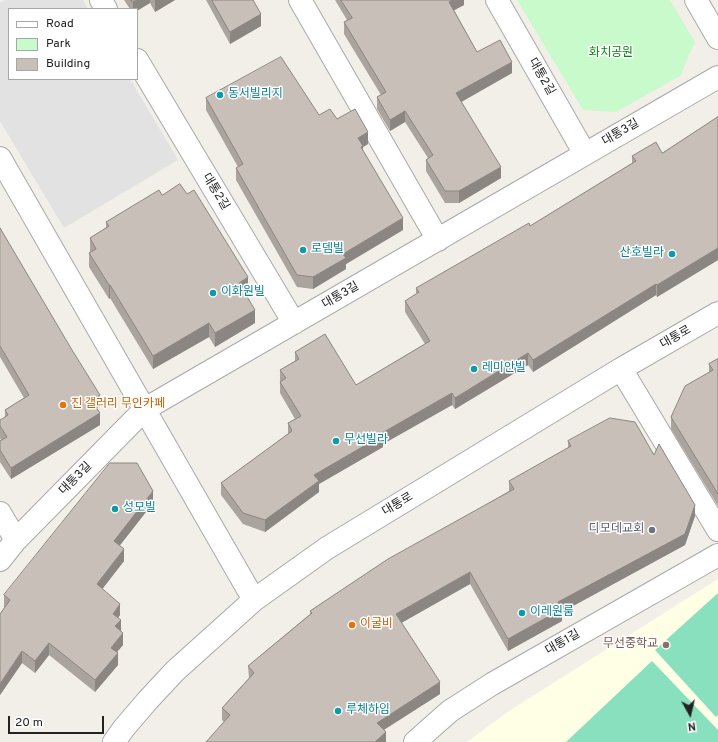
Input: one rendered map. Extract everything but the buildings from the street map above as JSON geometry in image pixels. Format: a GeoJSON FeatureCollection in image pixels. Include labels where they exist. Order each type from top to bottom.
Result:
{"type":"FeatureCollection","features":[{"type":"Feature","properties":{"kind":"street"},"geometry":{"type":"LineString","coordinates":[[300,0],[438,240]]}},
{"type":"Feature","properties":{"kind":"street","name":"대통2길"},"geometry":{"type":"LineString","coordinates":[[496,0],[585,154]]}},
{"type":"Feature","properties":{"kind":"street"},"geometry":{"type":"LineString","coordinates":[[696,0],[718,38]]}},
{"type":"Feature","properties":{"kind":"street","name":"대통2길"},"geometry":{"type":"LineString","coordinates":[[138,62],[294,323]]}},
{"type":"Feature","properties":{"kind":"street","name":"대통3길"},"geometry":{"type":"LineString","coordinates":[[0,560],[16,540],[145,409],[718,77]]}},
{"type":"Feature","properties":{"kind":"street"},"geometry":{"type":"LineString","coordinates":[[0,158],[254,600]]}},
{"type":"Feature","properties":{"kind":"street","name":"대통로"},"geometry":{"type":"LineString","coordinates":[[114,742],[148,700],[175,671],[254,600],[327,548],[621,369],[718,314]]}},
{"type":"Feature","properties":{"kind":"street"},"geometry":{"type":"LineString","coordinates":[[621,369],[718,530]]}},
{"type":"Feature","properties":{"kind":"street"},"geometry":{"type":"LineString","coordinates":[[0,512],[16,540]]}},
{"type":"Feature","properties":{"kind":"street","name":"대통1길"},"geometry":{"type":"LineString","coordinates":[[415,742],[450,712],[492,684],[718,555]]}},
{"type":"Feature","properties":{"kind":"shaded area"},"geometry":{"type":"Polygon","coordinates":[[[5,0],[83,0],[87,8],[8,8],[8,80],[131,80],[178,160],[64,228],[0,121],[0,3],[5,0]]]}},
{"type":"Feature","properties":{"kind":"shaded area","name":"무선중학교"},"geometry":{"type":"Polygon","coordinates":[[[718,579],[718,742],[467,742],[509,711],[718,579]]]}},
{"type":"Feature","properties":{"kind":"green space","name":"화치공원"},"geometry":{"type":"Polygon","coordinates":[[[517,0],[670,0],[695,42],[680,76],[616,112],[583,110],[517,0]]]}},
{"type":"Feature","properties":{"kind":"green space"},"geometry":{"type":"Polygon","coordinates":[[[718,593],[718,715],[716,717],[655,650],[718,593]]]}},
{"type":"Feature","properties":{"kind":"green space"},"geometry":{"type":"Polygon","coordinates":[[[652,661],[718,730],[718,742],[566,742],[652,661]]]}},
{"type":"Feature","properties":{"kind":"place","name":"동서빌리지"},"geometry":{"type":"Point","coordinates":[220,95]}},
{"type":"Feature","properties":{"kind":"place","name":"로뎀빌"},"geometry":{"type":"Point","coordinates":[303,250]}},
{"type":"Feature","properties":{"kind":"place","name":"산호빌라"},"geometry":{"type":"Point","coordinates":[672,254]}},
{"type":"Feature","properties":{"kind":"place","name":"이화원빌"},"geometry":{"type":"Point","coordinates":[213,293]}},
{"type":"Feature","properties":{"kind":"place","name":"레미안빌"},"geometry":{"type":"Point","coordinates":[474,369]}},
{"type":"Feature","properties":{"kind":"place","name":"진 갤러리 무인카페"},"geometry":{"type":"Point","coordinates":[63,405]}},
{"type":"Feature","properties":{"kind":"place","name":"무선빌라"},"geometry":{"type":"Point","coordinates":[336,441]}},
{"type":"Feature","properties":{"kind":"place","name":"성모빌"},"geometry":{"type":"Point","coordinates":[115,509]}},
{"type":"Feature","properties":{"kind":"place","name":"디모데교회"},"geometry":{"type":"Point","coordinates":[652,530]}},
{"type":"Feature","properties":{"kind":"place","name":"이레원룸"},"geometry":{"type":"Point","coordinates":[522,613]}},
{"type":"Feature","properties":{"kind":"place","name":"이굴비"},"geometry":{"type":"Point","coordinates":[352,625]}},
{"type":"Feature","properties":{"kind":"place","name":"무선중학교"},"geometry":{"type":"Point","coordinates":[666,645]}},
{"type":"Feature","properties":{"kind":"place","name":"루체하임"},"geometry":{"type":"Point","coordinates":[338,711]}}]}
